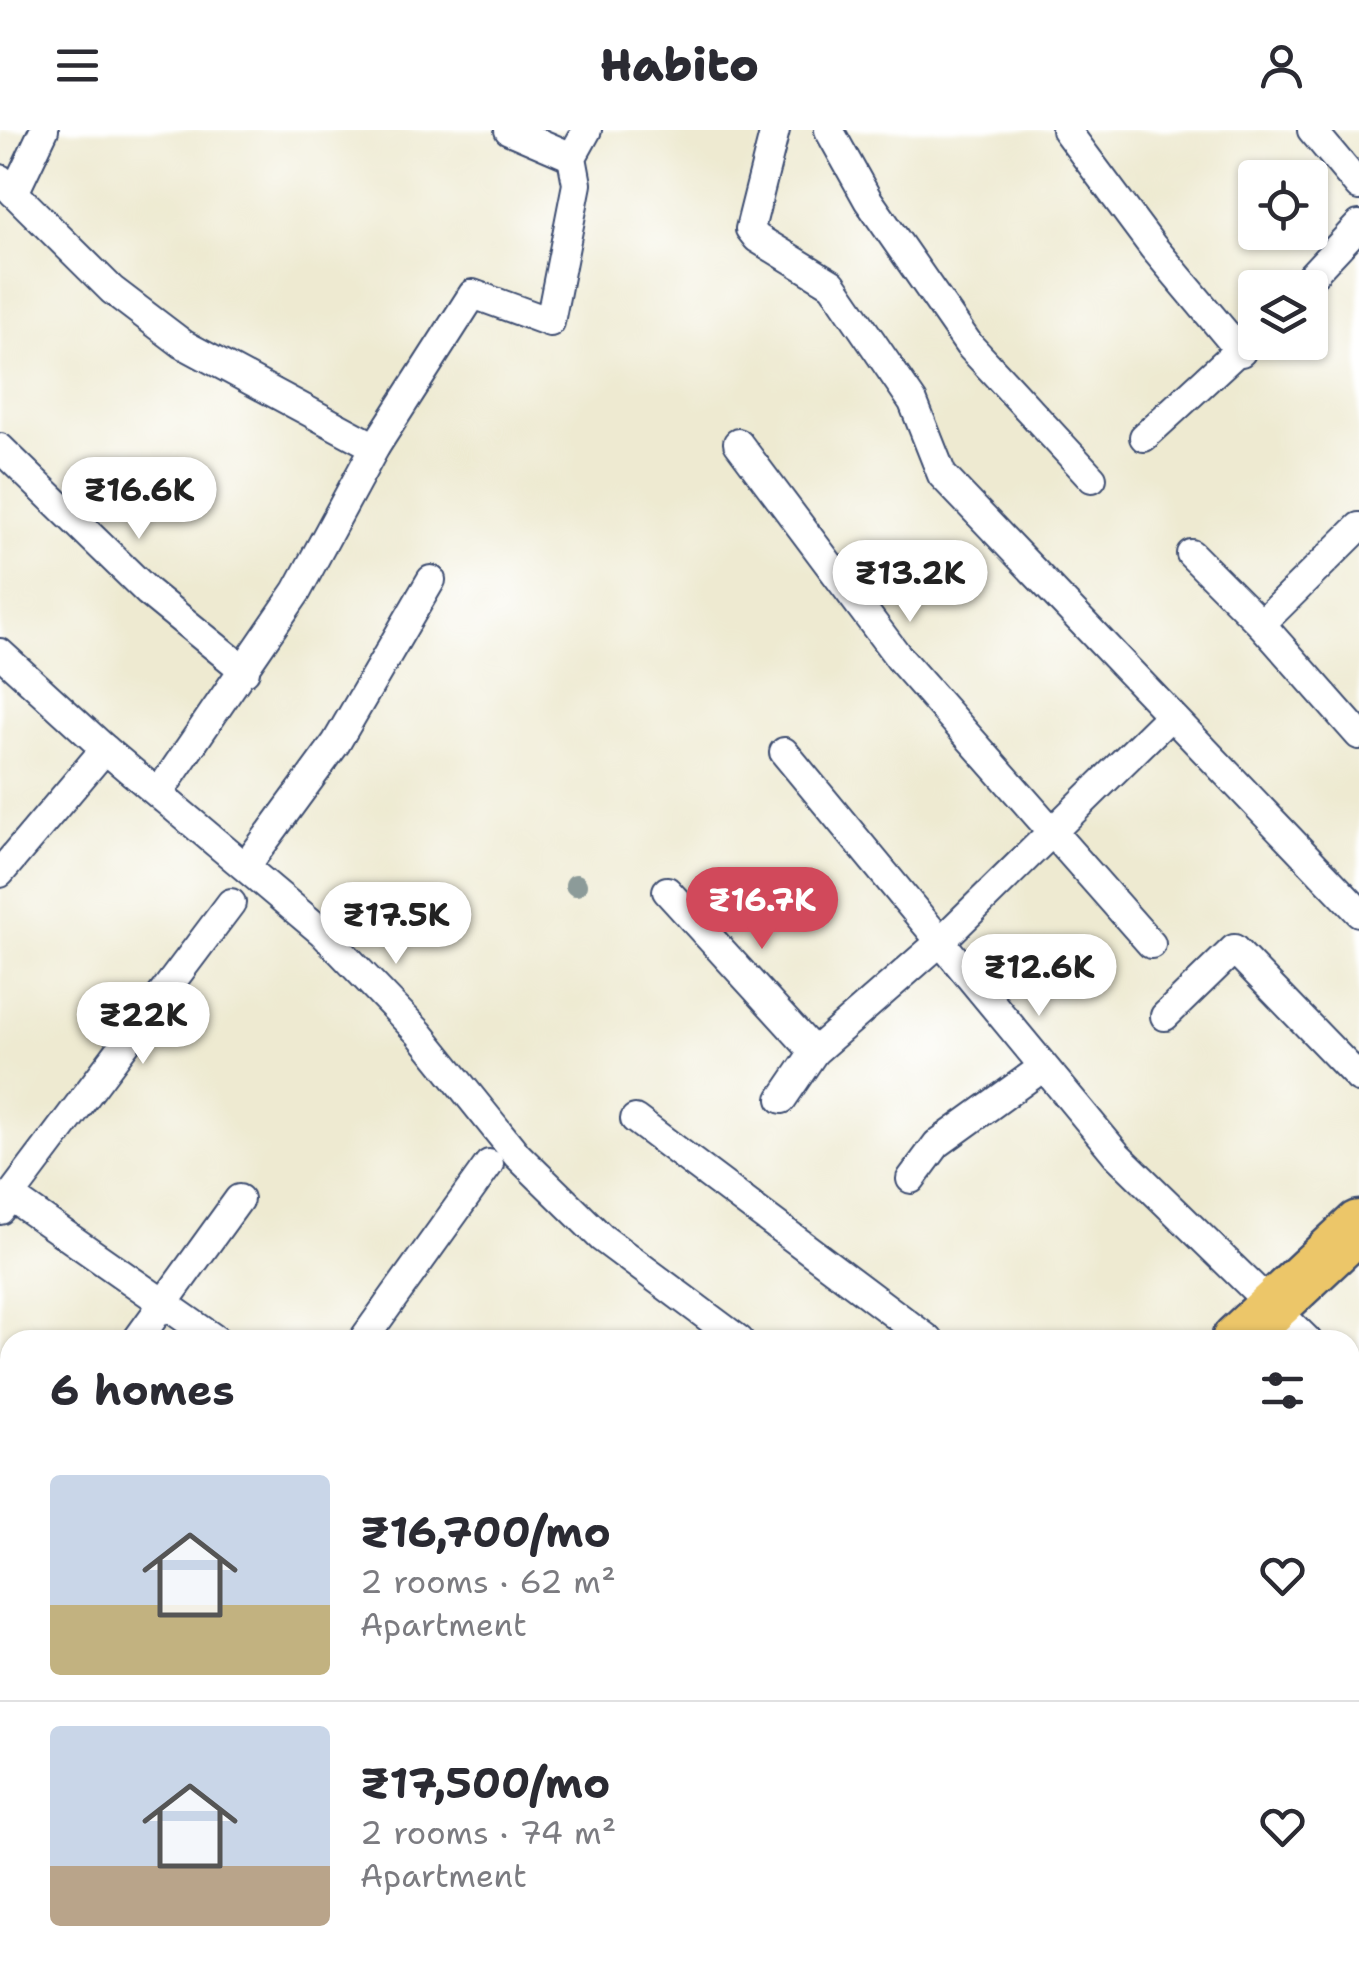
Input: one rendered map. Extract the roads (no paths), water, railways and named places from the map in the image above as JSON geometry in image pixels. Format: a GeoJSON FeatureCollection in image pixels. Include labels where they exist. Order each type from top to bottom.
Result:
{"type":"FeatureCollection","features":[{"type":"Feature","properties":{"kind":"highway"},"geometry":{"type":"LineString","coordinates":[[1290,1323],[1359,1226]]}},
{"type":"Feature","properties":{"kind":"street"},"geometry":{"type":"LineString","coordinates":[[44,130],[7,186],[112,290],[182,344],[374,446]]}},
{"type":"Feature","properties":{"kind":"street"},"geometry":{"type":"LineString","coordinates":[[508,130],[572,156]]}},
{"type":"Feature","properties":{"kind":"street"},"geometry":{"type":"LineString","coordinates":[[160,791],[246,671],[297,591],[374,446],[472,294],[550,322],[576,184],[572,156],[587,130]]}},
{"type":"Feature","properties":{"kind":"street"},"geometry":{"type":"LineString","coordinates":[[775,130],[750,229],[758,238],[832,284],[913,402],[942,475],[1359,912]]}},
{"type":"Feature","properties":{"kind":"street"},"geometry":{"type":"LineString","coordinates":[[829,130],[868,200],[969,345],[1092,478]]}},
{"type":"Feature","properties":{"kind":"street"},"geometry":{"type":"LineString","coordinates":[[1066,130],[1154,247],[1238,333]]}},
{"type":"Feature","properties":{"kind":"street"},"geometry":{"type":"LineString","coordinates":[[1312,130],[1359,186]]}},
{"type":"Feature","properties":{"kind":"street"},"geometry":{"type":"LineString","coordinates":[[1317,270],[1359,225]]}},
{"type":"Feature","properties":{"kind":"street"},"geometry":{"type":"LineString","coordinates":[[1144,437],[1238,352]]}},
{"type":"Feature","properties":{"kind":"street"},"geometry":{"type":"LineString","coordinates":[[738,443],[900,659],[1150,944]]}},
{"type":"Feature","properties":{"kind":"street"},"geometry":{"type":"LineString","coordinates":[[0,448],[148,592],[246,671]]}},
{"type":"Feature","properties":{"kind":"street"},"geometry":{"type":"LineString","coordinates":[[1261,624],[1359,527]]}},
{"type":"Feature","properties":{"kind":"street"},"geometry":{"type":"LineString","coordinates":[[1191,554],[1261,624],[1359,735]]}},
{"type":"Feature","properties":{"kind":"street"},"geometry":{"type":"LineString","coordinates":[[246,866],[336,744],[430,580]]}},
{"type":"Feature","properties":{"kind":"street"},"geometry":{"type":"LineString","coordinates":[[0,653],[105,749],[160,791],[322,932],[420,1033],[517,1154],[602,1238],[726,1330]]}},
{"type":"Feature","properties":{"kind":"street"},"geometry":{"type":"LineString","coordinates":[[782,1099],[814,1052],[940,942],[1170,716]]}},
{"type":"Feature","properties":{"kind":"street"},"geometry":{"type":"LineString","coordinates":[[0,873],[105,749]]}},
{"type":"Feature","properties":{"kind":"street"},"geometry":{"type":"LineString","coordinates":[[784,752],[1117,1155],[1290,1323]]}},
{"type":"Feature","properties":{"kind":"street"},"geometry":{"type":"LineString","coordinates":[[667,890],[814,1052]]}},
{"type":"Feature","properties":{"kind":"street"},"geometry":{"type":"LineString","coordinates":[[203,1330],[164,1301],[5,1203],[230,903]]}},
{"type":"Feature","properties":{"kind":"street"},"geometry":{"type":"LineString","coordinates":[[1165,1016],[1234,949],[1359,1078]]}},
{"type":"Feature","properties":{"kind":"street"},"geometry":{"type":"LineString","coordinates":[[910,1179],[937,1144],[1042,1068]]}},
{"type":"Feature","properties":{"kind":"street"},"geometry":{"type":"LineString","coordinates":[[635,1120],[917,1330]]}},
{"type":"Feature","properties":{"kind":"street"},"geometry":{"type":"LineString","coordinates":[[370,1330],[489,1164]]}},
{"type":"Feature","properties":{"kind":"street"},"geometry":{"type":"LineString","coordinates":[[143,1330],[239,1200]]}}]}
